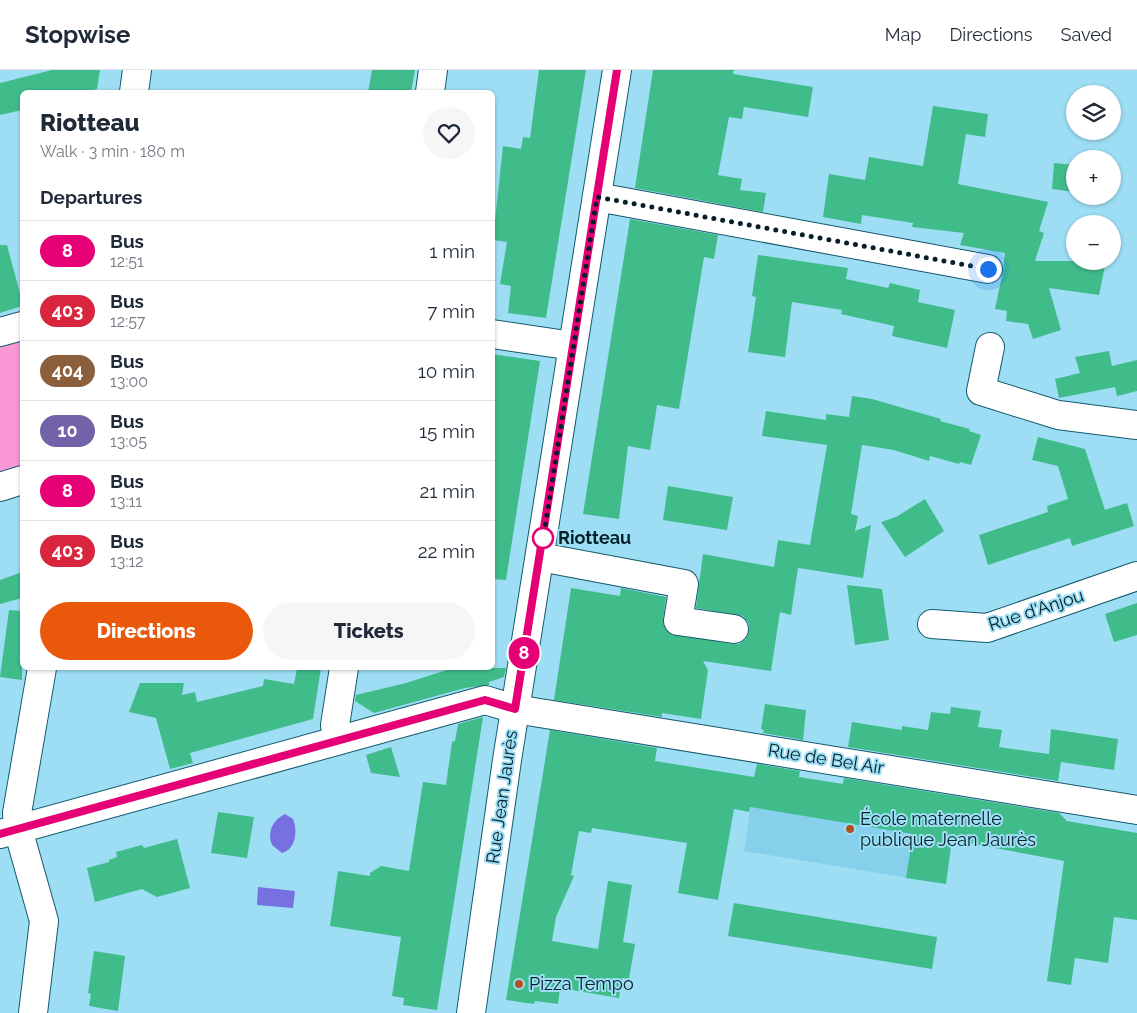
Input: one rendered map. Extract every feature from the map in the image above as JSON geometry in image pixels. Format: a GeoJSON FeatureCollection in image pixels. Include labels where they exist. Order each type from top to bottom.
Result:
{"type":"FeatureCollection","features":[{"type":"Feature","properties":{"kind":"street"},"geometry":{"type":"LineString","coordinates":[[134,90],[138,70]]}},
{"type":"Feature","properties":{"kind":"street"},"geometry":{"type":"LineString","coordinates":[[430,90],[434,70]]}},
{"type":"Feature","properties":{"kind":"street","name":"Rue Jean Jaurès"},"geometry":{"type":"LineString","coordinates":[[472,1013],[515,709],[617,70]]}},
{"type":"Feature","properties":{"kind":"street"},"geometry":{"type":"LineString","coordinates":[[597,197],[988,269]]}},
{"type":"Feature","properties":{"kind":"street"},"geometry":{"type":"LineString","coordinates":[[0,332],[20,327]]}},
{"type":"Feature","properties":{"kind":"street"},"geometry":{"type":"LineString","coordinates":[[495,334],[573,346]]}},
{"type":"Feature","properties":{"kind":"street"},"geometry":{"type":"LineString","coordinates":[[990,347],[981,391],[1058,415],[1137,425]]}},
{"type":"Feature","properties":{"kind":"street"},"geometry":{"type":"LineString","coordinates":[[0,487],[20,481]]}},
{"type":"Feature","properties":{"kind":"street"},"geometry":{"type":"LineString","coordinates":[[540,557],[684,584],[678,621],[734,629]]}},
{"type":"Feature","properties":{"kind":"street","name":"Rue d'Anjou"},"geometry":{"type":"LineString","coordinates":[[932,624],[986,628],[1137,576]]}},
{"type":"Feature","properties":{"kind":"street"},"geometry":{"type":"LineString","coordinates":[[33,1013],[44,920],[9,831],[17,813],[42,670]]}},
{"type":"Feature","properties":{"kind":"street"},"geometry":{"type":"LineString","coordinates":[[337,740],[335,725],[344,670]]}},
{"type":"Feature","properties":{"kind":"street","name":"Rue de Bel Air"},"geometry":{"type":"LineString","coordinates":[[9,831],[485,700],[515,709],[1137,810]]}},
{"type":"Feature","properties":{"kind":"shaded area"},"geometry":{"type":"Polygon","coordinates":[[[20,340],[20,469],[0,474],[0,345],[20,340]]]}},
{"type":"Feature","properties":{"kind":"shaded area","name":"École maternelle publique Jean Jaurès"},"geometry":{"type":"Polygon","coordinates":[[[756,770],[958,803],[946,884],[744,851],[756,770]]]}},
{"type":"Feature","properties":{"kind":"shaded area"},"geometry":{"type":"Polygon","coordinates":[[[285,814],[293,819],[295,824],[295,839],[290,848],[282,853],[272,845],[270,831],[274,823],[285,814]]]}},
{"type":"Feature","properties":{"kind":"shaded area"},"geometry":{"type":"Polygon","coordinates":[[[258,887],[295,891],[293,908],[257,905],[258,887]]]}},
{"type":"Feature","properties":{"kind":"building"},"geometry":{"type":"Polygon","coordinates":[[[52,70],[100,70],[97,89],[20,90],[20,110],[0,115],[0,83],[52,70]]]}},
{"type":"Feature","properties":{"kind":"building"},"geometry":{"type":"Polygon","coordinates":[[[372,70],[415,70],[411,90],[368,90],[372,70]]]}},
{"type":"Feature","properties":{"kind":"building"},"geometry":{"type":"Polygon","coordinates":[[[539,70],[586,70],[546,318],[508,313],[511,286],[500,284],[507,242],[495,240],[495,221],[503,146],[521,149],[523,137],[530,138],[539,70]]]}},
{"type":"Feature","properties":{"kind":"building"},"geometry":{"type":"Polygon","coordinates":[[[653,70],[734,70],[733,74],[813,87],[808,117],[744,107],[742,119],[729,117],[718,175],[742,179],[740,190],[766,193],[763,212],[635,188],[653,70]]]}},
{"type":"Feature","properties":{"kind":"building"},"geometry":{"type":"Polygon","coordinates":[[[933,106],[988,114],[985,137],[966,134],[958,184],[1048,202],[1039,231],[1044,233],[1035,261],[1066,261],[1066,270],[1104,270],[1099,295],[1049,288],[1061,330],[1033,339],[1028,324],[1006,321],[1007,311],[995,309],[1005,253],[960,245],[964,233],[912,227],[913,223],[862,215],[861,224],[823,217],[829,174],[865,180],[869,157],[923,166],[933,106]]]}},
{"type":"Feature","properties":{"kind":"building"},"geometry":{"type":"Polygon","coordinates":[[[1054,163],[1066,164],[1066,191],[1052,189],[1054,163]]]}},
{"type":"Feature","properties":{"kind":"building"},"geometry":{"type":"Polygon","coordinates":[[[630,219],[718,235],[714,259],[704,257],[679,409],[657,405],[650,450],[628,446],[619,519],[583,514],[630,219]]]}},
{"type":"Feature","properties":{"kind":"building"},"geometry":{"type":"Polygon","coordinates":[[[0,245],[7,245],[20,294],[20,307],[0,313],[0,245]]]}},
{"type":"Feature","properties":{"kind":"building"},"geometry":{"type":"Polygon","coordinates":[[[758,255],[848,268],[846,279],[888,288],[890,283],[920,290],[918,302],[955,310],[947,348],[892,336],[894,326],[841,314],[842,310],[792,302],[785,357],[748,352],[756,297],[752,296],[758,255]]]}},
{"type":"Feature","properties":{"kind":"building"},"geometry":{"type":"Polygon","coordinates":[[[1109,351],[1112,366],[1137,360],[1137,391],[1117,396],[1115,387],[1059,398],[1055,379],[1080,373],[1075,357],[1109,351]]]}},
{"type":"Feature","properties":{"kind":"building"},"geometry":{"type":"Polygon","coordinates":[[[495,354],[540,361],[506,580],[495,579],[495,354]]]}},
{"type":"Feature","properties":{"kind":"building"},"geometry":{"type":"Polygon","coordinates":[[[852,396],[872,399],[941,419],[940,421],[970,429],[969,431],[981,435],[971,465],[960,462],[959,464],[930,456],[929,461],[894,450],[862,445],[851,514],[858,516],[855,531],[871,525],[863,578],[798,568],[791,615],[780,612],[771,671],[703,661],[708,670],[701,719],[662,713],[662,717],[554,700],[571,588],[620,596],[621,588],[666,597],[663,619],[664,627],[669,633],[732,644],[739,644],[746,639],[749,632],[749,624],[743,616],[696,608],[703,554],[774,567],[778,540],[810,545],[827,445],[762,436],[766,411],[826,420],[826,414],[849,417],[852,396]]]}},
{"type":"Feature","properties":{"kind":"building"},"geometry":{"type":"Polygon","coordinates":[[[1038,437],[1085,449],[1105,510],[1127,503],[1134,526],[1072,546],[1070,538],[988,565],[979,535],[1048,512],[1047,506],[1068,499],[1058,466],[1032,460],[1038,437]]]}},
{"type":"Feature","properties":{"kind":"building"},"geometry":{"type":"Polygon","coordinates":[[[668,486],[733,497],[727,530],[663,520],[668,486]]]}},
{"type":"Feature","properties":{"kind":"building"},"geometry":{"type":"Polygon","coordinates":[[[925,499],[944,531],[905,557],[881,522],[896,517],[925,499]]]}},
{"type":"Feature","properties":{"kind":"building"},"geometry":{"type":"Polygon","coordinates":[[[20,573],[20,599],[0,604],[0,580],[20,573]]]}},
{"type":"Feature","properties":{"kind":"building"},"geometry":{"type":"Polygon","coordinates":[[[847,585],[882,589],[889,640],[855,645],[847,585]]]}},
{"type":"Feature","properties":{"kind":"building"},"geometry":{"type":"Polygon","coordinates":[[[1137,603],[1137,635],[1114,642],[1105,614],[1137,603]]]}},
{"type":"Feature","properties":{"kind":"building"},"geometry":{"type":"Polygon","coordinates":[[[9,610],[20,611],[20,670],[22,670],[22,680],[0,677],[9,610]]]}},
{"type":"Feature","properties":{"kind":"building"},"geometry":{"type":"Polygon","coordinates":[[[495,668],[506,668],[504,677],[489,682],[489,685],[465,688],[374,713],[355,701],[356,695],[406,683],[447,670],[495,670],[495,668]]]}},
{"type":"Feature","properties":{"kind":"building"},"geometry":{"type":"Polygon","coordinates":[[[297,670],[321,670],[313,719],[190,753],[193,763],[170,769],[156,718],[129,712],[140,683],[184,683],[182,695],[195,692],[197,702],[263,686],[264,679],[294,684],[297,670]]]}},
{"type":"Feature","properties":{"kind":"building"},"geometry":{"type":"Polygon","coordinates":[[[765,704],[806,710],[803,740],[763,733],[764,730],[761,729],[765,704]]]}},
{"type":"Feature","properties":{"kind":"building"},"geometry":{"type":"Polygon","coordinates":[[[951,707],[981,711],[978,727],[1002,730],[999,747],[1049,754],[1051,729],[1118,739],[1114,770],[1061,762],[1058,781],[848,747],[852,722],[902,730],[902,726],[928,730],[931,712],[950,714],[951,707]]]}},
{"type":"Feature","properties":{"kind":"building"},"geometry":{"type":"Polygon","coordinates":[[[483,717],[437,1010],[403,1005],[404,998],[392,996],[401,937],[330,926],[338,871],[370,876],[370,873],[381,866],[409,871],[423,782],[446,785],[452,742],[455,741],[458,724],[483,717]]]}},
{"type":"Feature","properties":{"kind":"building"},"geometry":{"type":"Polygon","coordinates":[[[550,730],[657,748],[655,761],[754,777],[757,764],[800,771],[799,777],[843,784],[844,778],[1059,813],[1067,821],[1137,833],[1137,920],[1114,917],[1108,963],[1075,958],[1071,985],[1047,981],[1064,861],[963,842],[962,847],[951,845],[946,884],[906,878],[913,834],[750,807],[749,812],[734,809],[718,900],[678,893],[687,843],[592,828],[591,833],[579,831],[571,875],[574,876],[556,917],[552,941],[598,949],[608,881],[632,885],[623,942],[635,944],[629,979],[622,978],[619,998],[560,988],[558,1004],[535,1001],[534,1004],[506,1000],[550,730]]]}},
{"type":"Feature","properties":{"kind":"building"},"geometry":{"type":"Polygon","coordinates":[[[391,747],[400,777],[371,773],[366,755],[391,747]]]}},
{"type":"Feature","properties":{"kind":"building"},"geometry":{"type":"Polygon","coordinates":[[[218,812],[254,817],[247,858],[211,853],[218,812]]]}},
{"type":"Feature","properties":{"kind":"building"},"geometry":{"type":"Polygon","coordinates":[[[177,839],[190,888],[157,897],[142,889],[95,902],[87,868],[109,862],[109,860],[117,857],[116,852],[142,845],[144,848],[177,839]]]}},
{"type":"Feature","properties":{"kind":"building"},"geometry":{"type":"Polygon","coordinates":[[[734,903],[937,937],[932,969],[728,936],[734,903]]]}},
{"type":"Feature","properties":{"kind":"building"},"geometry":{"type":"Polygon","coordinates":[[[94,951],[125,956],[118,1011],[89,1006],[91,994],[88,993],[94,951]]]}},
{"type":"Feature","properties":{"kind":"bus line","name":"8"},"geometry":{"type":"LineString","coordinates":[[0,834],[485,700],[515,709],[617,70]]}},
{"type":"Feature","properties":{"kind":"place","name":"Riotteau"},"geometry":{"type":"Point","coordinates":[543,538]}},
{"type":"Feature","properties":{"kind":"place","name":"École maternelle publique Jean Jaurès"},"geometry":{"type":"Point","coordinates":[850,829]}},
{"type":"Feature","properties":{"kind":"place","name":"Pizza Tempo"},"geometry":{"type":"Point","coordinates":[519,984]}},
{"type":"Feature","properties":{"kind":"route"},"geometry":{"type":"LineString","coordinates":[[543,538],[543,540],[597,197],[988,269]]}}]}
